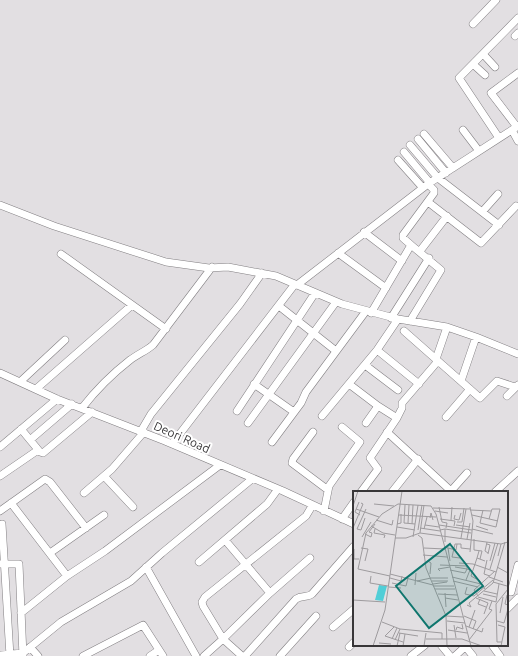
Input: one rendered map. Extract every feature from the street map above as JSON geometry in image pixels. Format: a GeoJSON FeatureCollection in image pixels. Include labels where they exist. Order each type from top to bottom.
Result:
{"type":"FeatureCollection","features":[{"type":"Feature","properties":{"kind":"street"},"geometry":{"type":"LineString","coordinates":[[472,24],[496,0]]}},
{"type":"Feature","properties":{"kind":"street"},"geometry":{"type":"LineString","coordinates":[[499,138],[459,81],[460,76],[484,55],[518,18]]}},
{"type":"Feature","properties":{"kind":"street"},"geometry":{"type":"LineString","coordinates":[[484,55],[495,67]]}},
{"type":"Feature","properties":{"kind":"street"},"geometry":{"type":"LineString","coordinates":[[474,65],[485,75]]}},
{"type":"Feature","properties":{"kind":"street"},"geometry":{"type":"LineString","coordinates":[[518,73],[491,92],[516,128],[518,141]]}},
{"type":"Feature","properties":{"kind":"street"},"geometry":{"type":"LineString","coordinates":[[172,444],[278,306],[296,285],[427,185],[516,128]]}},
{"type":"Feature","properties":{"kind":"street"},"geometry":{"type":"LineString","coordinates":[[463,130],[479,151]]}},
{"type":"Feature","properties":{"kind":"street"},"geometry":{"type":"LineString","coordinates":[[424,134],[453,168]]}},
{"type":"Feature","properties":{"kind":"street"},"geometry":{"type":"LineString","coordinates":[[418,139],[446,173]]}},
{"type":"Feature","properties":{"kind":"street"},"geometry":{"type":"LineString","coordinates":[[410,145],[438,178],[499,225]]}},
{"type":"Feature","properties":{"kind":"street"},"geometry":{"type":"LineString","coordinates":[[404,152],[427,185]]}},
{"type":"Feature","properties":{"kind":"street"},"geometry":{"type":"LineString","coordinates":[[398,160],[434,191],[428,202],[403,235],[403,238],[440,267],[440,272],[410,321]]}},
{"type":"Feature","properties":{"kind":"street"},"geometry":{"type":"LineString","coordinates":[[482,212],[498,194]]}},
{"type":"Feature","properties":{"kind":"street"},"geometry":{"type":"LineString","coordinates":[[428,202],[479,242],[483,243],[516,206]]}},
{"type":"Feature","properties":{"kind":"street"},"geometry":{"type":"LineString","coordinates":[[0,205],[54,226],[166,262],[212,267],[228,267],[262,273],[296,285],[336,302],[394,319],[447,327],[476,336],[518,354]]}},
{"type":"Feature","properties":{"kind":"street"},"geometry":{"type":"LineString","coordinates":[[420,252],[447,216]]}},
{"type":"Feature","properties":{"kind":"street"},"geometry":{"type":"LineString","coordinates":[[364,232],[402,261]]}},
{"type":"Feature","properties":{"kind":"street"},"geometry":{"type":"LineString","coordinates":[[272,442],[336,351],[369,312],[386,288],[412,245]]}},
{"type":"Feature","properties":{"kind":"street"},"geometry":{"type":"LineString","coordinates":[[338,253],[386,288]]}},
{"type":"Feature","properties":{"kind":"street"},"geometry":{"type":"LineString","coordinates":[[61,254],[166,329]]}},
{"type":"Feature","properties":{"kind":"street"},"geometry":{"type":"LineString","coordinates":[[322,416],[377,350],[429,258]]}},
{"type":"Feature","properties":{"kind":"street"},"geometry":{"type":"LineString","coordinates":[[82,408],[116,371],[132,359],[147,351],[166,329],[212,267]]}},
{"type":"Feature","properties":{"kind":"street"},"geometry":{"type":"LineString","coordinates":[[84,493],[104,476],[143,431],[151,414],[240,304],[262,273]]}},
{"type":"Feature","properties":{"kind":"street"},"geometry":{"type":"LineString","coordinates":[[237,411],[315,293]]}},
{"type":"Feature","properties":{"kind":"street"},"geometry":{"type":"LineString","coordinates":[[248,423],[336,302]]}},
{"type":"Feature","properties":{"kind":"street"},"geometry":{"type":"LineString","coordinates":[[36,388],[132,305]]}},
{"type":"Feature","properties":{"kind":"street"},"geometry":{"type":"LineString","coordinates":[[278,306],[314,332],[336,351]]}},
{"type":"Feature","properties":{"kind":"street"},"geometry":{"type":"LineString","coordinates":[[362,491],[378,469],[370,458],[397,418],[402,408],[402,403],[437,360],[447,327]]}},
{"type":"Feature","properties":{"kind":"street"},"geometry":{"type":"LineString","coordinates":[[404,331],[481,398],[498,381],[517,386]]}},
{"type":"Feature","properties":{"kind":"street"},"geometry":{"type":"LineString","coordinates":[[461,381],[476,336]]}},
{"type":"Feature","properties":{"kind":"street"},"geometry":{"type":"LineString","coordinates":[[21,381],[65,340]]}},
{"type":"Feature","properties":{"kind":"street"},"geometry":{"type":"LineString","coordinates":[[377,350],[419,384]]}},
{"type":"Feature","properties":{"kind":"street"},"geometry":{"type":"LineString","coordinates":[[364,365],[398,390]]}},
{"type":"Feature","properties":{"kind":"street","name":"Deori Road"},"geometry":{"type":"LineString","coordinates":[[0,373],[21,381],[57,399],[143,431],[278,489],[312,506],[353,524]]}},
{"type":"Feature","properties":{"kind":"street"},"geometry":{"type":"LineString","coordinates":[[254,384],[294,412]]}},
{"type":"Feature","properties":{"kind":"street"},"geometry":{"type":"LineString","coordinates":[[349,384],[397,418]]}},
{"type":"Feature","properties":{"kind":"street"},"geometry":{"type":"LineString","coordinates":[[506,396],[517,386]]}},
{"type":"Feature","properties":{"kind":"street"},"geometry":{"type":"LineString","coordinates":[[446,417],[470,389]]}},
{"type":"Feature","properties":{"kind":"street"},"geometry":{"type":"LineString","coordinates":[[0,447],[57,399]]}},
{"type":"Feature","properties":{"kind":"street"},"geometry":{"type":"LineString","coordinates":[[30,440],[72,404]]}},
{"type":"Feature","properties":{"kind":"street"},"geometry":{"type":"LineString","coordinates":[[366,423],[378,406]]}},
{"type":"Feature","properties":{"kind":"street"},"geometry":{"type":"LineString","coordinates":[[21,430],[38,450],[44,453],[92,412]]}},
{"type":"Feature","properties":{"kind":"street"},"geometry":{"type":"LineString","coordinates":[[324,511],[329,486],[360,442],[342,427]]}},
{"type":"Feature","properties":{"kind":"street"},"geometry":{"type":"LineString","coordinates":[[313,432],[293,459],[292,463],[328,490]]}},
{"type":"Feature","properties":{"kind":"street"},"geometry":{"type":"LineString","coordinates":[[387,432],[418,459],[450,491],[468,473]]}},
{"type":"Feature","properties":{"kind":"street"},"geometry":{"type":"LineString","coordinates":[[0,476],[38,450]]}},
{"type":"Feature","properties":{"kind":"street"},"geometry":{"type":"LineString","coordinates":[[393,491],[418,459]]}},
{"type":"Feature","properties":{"kind":"street"},"geometry":{"type":"LineString","coordinates":[[21,613],[67,576],[105,551],[220,465]]}},
{"type":"Feature","properties":{"kind":"street"},"geometry":{"type":"LineString","coordinates":[[496,491],[518,471]]}},
{"type":"Feature","properties":{"kind":"street"},"geometry":{"type":"LineString","coordinates":[[104,476],[134,507]]}},
{"type":"Feature","properties":{"kind":"street"},"geometry":{"type":"LineString","coordinates":[[0,511],[45,479],[50,482],[86,528]]}},
{"type":"Feature","properties":{"kind":"street"},"geometry":{"type":"LineString","coordinates":[[0,655],[23,654],[30,647],[73,615],[131,581],[252,479]]}},
{"type":"Feature","properties":{"kind":"street"},"geometry":{"type":"LineString","coordinates":[[199,562],[267,504],[278,489]]}},
{"type":"Feature","properties":{"kind":"street"},"geometry":{"type":"LineString","coordinates":[[11,503],[67,576]]}},
{"type":"Feature","properties":{"kind":"street"},"geometry":{"type":"LineString","coordinates":[[342,519],[353,503]]}},
{"type":"Feature","properties":{"kind":"street"},"geometry":{"type":"LineString","coordinates":[[242,656],[223,639],[202,602],[206,597],[306,516],[312,506]]}},
{"type":"Feature","properties":{"kind":"street"},"geometry":{"type":"LineString","coordinates":[[50,553],[104,516]]}},
{"type":"Feature","properties":{"kind":"street"},"geometry":{"type":"LineString","coordinates":[[2,524],[2,564],[10,655]]}},
{"type":"Feature","properties":{"kind":"street"},"geometry":{"type":"LineString","coordinates":[[225,540],[270,593]]}},
{"type":"Feature","properties":{"kind":"street"},"geometry":{"type":"LineString","coordinates":[[245,656],[296,600],[303,595],[308,596],[312,594],[353,547]]}},
{"type":"Feature","properties":{"kind":"street"},"geometry":{"type":"LineString","coordinates":[[204,656],[270,593],[310,558]]}},
{"type":"Feature","properties":{"kind":"street"},"geometry":{"type":"LineString","coordinates":[[2,564],[20,564],[23,654]]}},
{"type":"Feature","properties":{"kind":"street"},"geometry":{"type":"LineString","coordinates":[[518,566],[509,591],[518,595]]}},
{"type":"Feature","properties":{"kind":"street"},"geometry":{"type":"LineString","coordinates":[[146,567],[196,656]]}},
{"type":"Feature","properties":{"kind":"street"},"geometry":{"type":"LineString","coordinates":[[508,608],[518,598]]}},
{"type":"Feature","properties":{"kind":"street"},"geometry":{"type":"LineString","coordinates":[[333,627],[353,610]]}},
{"type":"Feature","properties":{"kind":"street"},"geometry":{"type":"LineString","coordinates":[[280,656],[316,616]]}},
{"type":"Feature","properties":{"kind":"street"},"geometry":{"type":"LineString","coordinates":[[83,656],[143,625],[161,653],[150,656]]}},
{"type":"Feature","properties":{"kind":"street"},"geometry":{"type":"LineString","coordinates":[[414,655],[424,646]]}},
{"type":"Feature","properties":{"kind":"street"},"geometry":{"type":"LineString","coordinates":[[442,646],[450,656]]}},
{"type":"Feature","properties":{"kind":"street"},"geometry":{"type":"LineString","coordinates":[[455,656],[466,646],[473,656]]}},
{"type":"Feature","properties":{"kind":"street"},"geometry":{"type":"LineString","coordinates":[[493,646],[500,656]]}},
{"type":"Feature","properties":{"kind":"street"},"geometry":{"type":"LineString","coordinates":[[30,647],[38,656]]}}]}
